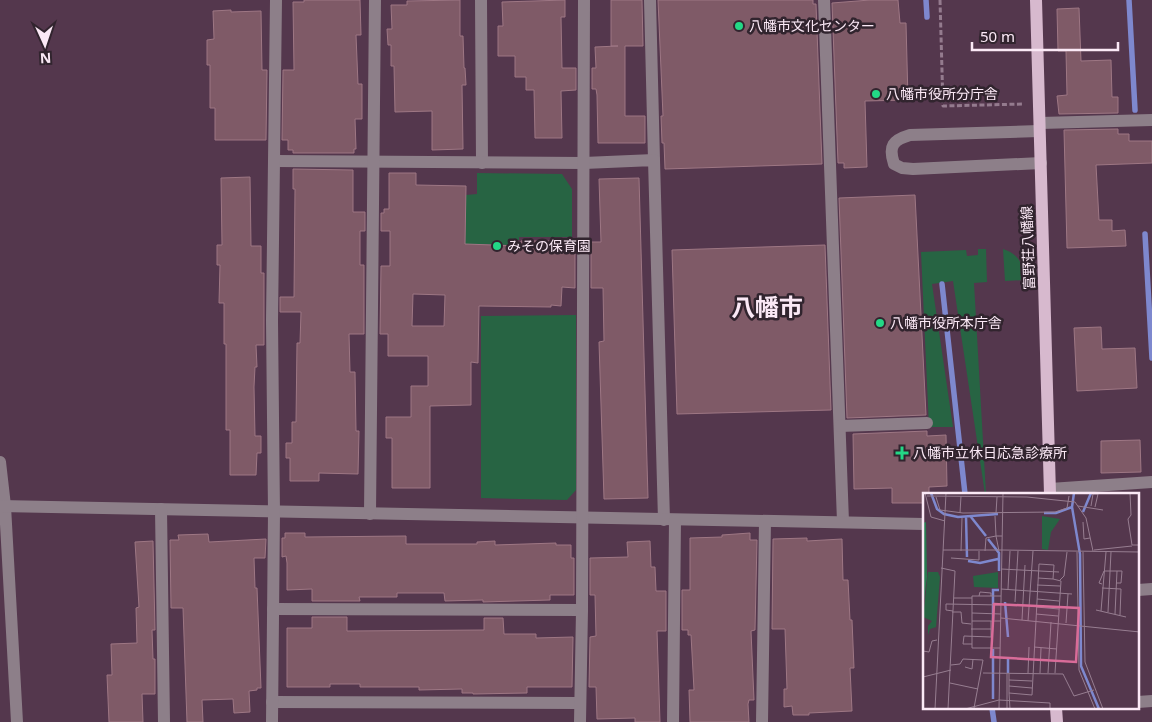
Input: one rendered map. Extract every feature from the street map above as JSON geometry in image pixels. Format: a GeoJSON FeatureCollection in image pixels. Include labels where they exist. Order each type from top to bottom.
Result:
{"type":"FeatureCollection","features":[{"type":"Feature","properties":{"kind":"main road","name":"富野荘八幡線"},"geometry":{"type":"LineString","coordinates":[[1036,0],[1050,492]]}},
{"type":"Feature","properties":{"kind":"street"},"geometry":{"type":"LineString","coordinates":[[272,722],[274,512],[272,321],[276,0]]}},
{"type":"Feature","properties":{"kind":"street"},"geometry":{"type":"LineString","coordinates":[[370,514],[375,0]]}},
{"type":"Feature","properties":{"kind":"street"},"geometry":{"type":"LineString","coordinates":[[481,0],[482,162]]}},
{"type":"Feature","properties":{"kind":"street"},"geometry":{"type":"LineString","coordinates":[[580,722],[584,0]]}},
{"type":"Feature","properties":{"kind":"street"},"geometry":{"type":"LineString","coordinates":[[650,0],[654,160],[670,520],[673,722]]}},
{"type":"Feature","properties":{"kind":"street"},"geometry":{"type":"LineString","coordinates":[[824,0],[843,522]]}},
{"type":"Feature","properties":{"kind":"street"},"geometry":{"type":"LineString","coordinates":[[1041,164],[913,169],[902,168],[894,164],[890,153],[893,145],[899,138],[910,135],[1152,120]]}},
{"type":"Feature","properties":{"kind":"street"},"geometry":{"type":"LineString","coordinates":[[275,161],[584,163],[654,160]]}},
{"type":"Feature","properties":{"kind":"street"},"geometry":{"type":"LineString","coordinates":[[840,426],[927,423]]}},
{"type":"Feature","properties":{"kind":"street"},"geometry":{"type":"LineString","coordinates":[[0,462],[17,722]]}},
{"type":"Feature","properties":{"kind":"street"},"geometry":{"type":"LineString","coordinates":[[1050,492],[1152,482]]}},
{"type":"Feature","properties":{"kind":"street"},"geometry":{"type":"LineString","coordinates":[[2,506],[923,524]]}},
{"type":"Feature","properties":{"kind":"street"},"geometry":{"type":"LineString","coordinates":[[161,509],[164,722]]}},
{"type":"Feature","properties":{"kind":"street"},"geometry":{"type":"LineString","coordinates":[[762,722],[765,521]]}},
{"type":"Feature","properties":{"kind":"street"},"geometry":{"type":"LineString","coordinates":[[273,609],[582,610]]}},
{"type":"Feature","properties":{"kind":"street"},"geometry":{"type":"LineString","coordinates":[[272,702],[580,702]]}},
{"type":"Feature","properties":{"kind":"path"},"geometry":{"type":"LineString","coordinates":[[940,0],[943,106],[1040,103]]}},
{"type":"Feature","properties":{"kind":"green space"},"geometry":{"type":"Polygon","coordinates":[[[477,173],[562,174],[572,189],[572,237],[519,237],[519,240],[509,240],[509,245],[465,244],[466,195],[477,194],[477,173]]]}},
{"type":"Feature","properties":{"kind":"green space"},"geometry":{"type":"Polygon","coordinates":[[[978,249],[986,249],[987,282],[974,283],[986,493],[953,281],[932,284],[953,427],[929,427],[921,252],[966,250],[967,256],[978,255],[978,249]]]}},
{"type":"Feature","properties":{"kind":"green space"},"geometry":{"type":"Polygon","coordinates":[[[1003,249],[1013,254],[1019,260],[1023,269],[1024,280],[1005,281],[1003,249]]]}},
{"type":"Feature","properties":{"kind":"green space"},"geometry":{"type":"Polygon","coordinates":[[[576,315],[576,490],[567,500],[481,498],[481,316],[576,315]]]}},
{"type":"Feature","properties":{"kind":"building"},"geometry":{"type":"Polygon","coordinates":[[[304,0],[360,0],[361,35],[356,35],[358,84],[362,84],[362,119],[355,119],[356,149],[354,149],[354,153],[293,153],[293,150],[288,150],[288,140],[282,140],[283,70],[294,70],[293,2],[304,2],[304,0]]]}},
{"type":"Feature","properties":{"kind":"building"},"geometry":{"type":"Polygon","coordinates":[[[460,0],[460,36],[463,36],[466,85],[462,85],[463,149],[432,150],[432,111],[395,112],[394,66],[391,66],[391,45],[388,45],[387,29],[392,29],[391,5],[407,5],[407,1],[460,0]]]}},
{"type":"Feature","properties":{"kind":"building"},"geometry":{"type":"Polygon","coordinates":[[[565,0],[565,17],[561,17],[562,68],[576,68],[576,90],[561,91],[562,138],[535,138],[534,90],[526,90],[526,77],[515,77],[515,56],[498,56],[498,26],[503,26],[502,2],[565,0]]]}},
{"type":"Feature","properties":{"kind":"building"},"geometry":{"type":"Polygon","coordinates":[[[611,0],[642,0],[643,46],[625,46],[625,116],[645,116],[645,143],[598,143],[597,95],[596,89],[592,89],[592,68],[596,68],[595,47],[618,46],[611,46],[611,0]]]}},
{"type":"Feature","properties":{"kind":"building"},"geometry":{"type":"Polygon","coordinates":[[[658,0],[813,0],[813,4],[816,4],[822,164],[665,169],[664,143],[662,143],[661,116],[663,116],[658,0]]]}},
{"type":"Feature","properties":{"kind":"building"},"geometry":{"type":"Polygon","coordinates":[[[898,0],[900,23],[906,23],[908,100],[865,101],[867,167],[844,168],[844,163],[838,163],[832,3],[898,0]]]}},
{"type":"Feature","properties":{"kind":"building"},"geometry":{"type":"Polygon","coordinates":[[[1079,8],[1081,61],[1111,60],[1112,97],[1118,97],[1118,113],[1059,114],[1057,96],[1067,95],[1066,51],[1058,51],[1057,9],[1079,8]]]}},
{"type":"Feature","properties":{"kind":"building"},"geometry":{"type":"Polygon","coordinates":[[[231,10],[231,12],[261,11],[262,70],[267,70],[266,140],[215,140],[215,108],[210,108],[210,65],[207,65],[207,40],[214,39],[213,11],[231,10]]]}},
{"type":"Feature","properties":{"kind":"building"},"geometry":{"type":"Polygon","coordinates":[[[1118,129],[1118,134],[1129,134],[1129,141],[1152,141],[1152,163],[1096,165],[1099,220],[1112,220],[1112,231],[1125,230],[1126,246],[1067,248],[1064,130],[1118,129]]]}},
{"type":"Feature","properties":{"kind":"building"},"geometry":{"type":"Polygon","coordinates":[[[293,169],[353,170],[353,212],[365,212],[365,231],[360,231],[360,265],[364,265],[364,334],[349,334],[350,372],[355,372],[356,431],[359,431],[358,474],[319,473],[319,481],[290,481],[290,458],[286,458],[286,443],[292,443],[292,422],[296,422],[297,343],[300,343],[301,312],[280,312],[280,297],[294,297],[295,189],[293,189],[293,169]]]}},
{"type":"Feature","properties":{"kind":"building"},"geometry":{"type":"Polygon","coordinates":[[[389,173],[416,173],[416,185],[466,186],[465,244],[521,246],[521,241],[575,241],[575,288],[562,287],[561,306],[479,306],[478,363],[471,362],[471,405],[430,406],[430,488],[392,488],[392,438],[386,438],[386,417],[411,417],[411,386],[428,386],[428,356],[388,356],[388,334],[380,334],[381,266],[390,266],[390,231],[381,231],[381,213],[384,213],[384,209],[389,209],[389,173]],[[413,294],[412,326],[444,326],[445,295],[413,294]]]}},
{"type":"Feature","properties":{"kind":"building"},"geometry":{"type":"Polygon","coordinates":[[[250,177],[251,246],[261,246],[261,273],[264,273],[264,345],[256,345],[257,367],[255,367],[254,387],[255,436],[261,436],[261,453],[257,453],[256,475],[230,475],[230,430],[226,430],[224,303],[219,303],[220,265],[217,265],[217,245],[222,245],[221,178],[250,177]]]}},
{"type":"Feature","properties":{"kind":"building"},"geometry":{"type":"Polygon","coordinates":[[[639,178],[648,498],[604,499],[599,342],[604,341],[603,288],[591,288],[591,242],[601,242],[599,179],[639,178]]]}},
{"type":"Feature","properties":{"kind":"building"},"geometry":{"type":"Polygon","coordinates":[[[915,195],[926,415],[847,418],[839,198],[915,195]]]}},
{"type":"Feature","properties":{"kind":"building"},"geometry":{"type":"Polygon","coordinates":[[[825,245],[831,410],[677,414],[672,250],[825,245]]]}},
{"type":"Feature","properties":{"kind":"building"},"geometry":{"type":"Polygon","coordinates":[[[1101,327],[1102,349],[1135,348],[1137,388],[1077,391],[1074,328],[1101,327]]]}},
{"type":"Feature","properties":{"kind":"building"},"geometry":{"type":"Polygon","coordinates":[[[927,431],[927,436],[946,435],[947,486],[929,487],[929,493],[923,493],[923,503],[892,503],[892,488],[854,489],[853,434],[927,431]]]}},
{"type":"Feature","properties":{"kind":"building"},"geometry":{"type":"Polygon","coordinates":[[[1140,440],[1141,472],[1101,473],[1101,441],[1140,440]]]}},
{"type":"Feature","properties":{"kind":"building"},"geometry":{"type":"Polygon","coordinates":[[[285,533],[305,533],[305,537],[406,536],[406,544],[477,544],[477,542],[495,541],[495,545],[556,543],[556,545],[571,545],[571,558],[574,558],[574,595],[550,595],[550,600],[483,602],[483,600],[445,601],[444,593],[397,593],[397,597],[359,597],[360,601],[312,601],[312,589],[287,590],[286,556],[282,557],[282,538],[285,538],[285,533]]]}},
{"type":"Feature","properties":{"kind":"building"},"geometry":{"type":"Polygon","coordinates":[[[750,533],[750,540],[757,540],[755,630],[751,631],[754,700],[749,700],[748,704],[749,722],[690,722],[689,690],[694,690],[691,635],[688,635],[688,630],[682,630],[682,590],[690,590],[690,538],[722,537],[722,535],[750,533]]]}},
{"type":"Feature","properties":{"kind":"building"},"geometry":{"type":"Polygon","coordinates":[[[208,534],[209,542],[266,539],[265,558],[254,558],[261,688],[249,691],[250,712],[234,713],[233,699],[202,700],[203,722],[187,722],[183,608],[171,608],[170,540],[179,540],[178,535],[208,534]]]}},
{"type":"Feature","properties":{"kind":"building"},"geometry":{"type":"Polygon","coordinates":[[[807,538],[807,541],[842,539],[843,580],[848,580],[850,620],[852,620],[854,668],[850,668],[852,711],[793,715],[792,706],[784,707],[784,689],[787,689],[785,629],[772,629],[773,539],[807,538]]]}},
{"type":"Feature","properties":{"kind":"building"},"geometry":{"type":"Polygon","coordinates":[[[153,541],[155,630],[152,630],[153,659],[155,659],[155,694],[142,694],[143,722],[109,722],[107,675],[112,675],[111,644],[137,643],[136,608],[139,607],[135,542],[153,541]]]}},
{"type":"Feature","properties":{"kind":"building"},"geometry":{"type":"Polygon","coordinates":[[[650,541],[651,567],[655,567],[656,591],[666,591],[666,631],[657,631],[660,722],[635,722],[635,718],[597,719],[596,687],[589,687],[590,637],[596,636],[595,595],[590,595],[590,558],[628,557],[627,542],[650,541]]]}},
{"type":"Feature","properties":{"kind":"building"},"geometry":{"type":"Polygon","coordinates":[[[312,617],[347,617],[347,631],[484,630],[484,618],[503,618],[504,634],[536,634],[536,638],[573,637],[572,687],[527,687],[527,693],[473,694],[462,693],[462,689],[419,690],[419,687],[360,687],[360,684],[330,684],[330,687],[287,687],[287,628],[312,628],[312,617]]]}},
{"type":"Feature","properties":{"kind":"waterway"},"geometry":{"type":"LineString","coordinates":[[926,0],[927,17]]}},
{"type":"Feature","properties":{"kind":"waterway"},"geometry":{"type":"LineString","coordinates":[[1129,0],[1135,110]]}},
{"type":"Feature","properties":{"kind":"waterway"},"geometry":{"type":"LineString","coordinates":[[1145,234],[1152,358]]}},
{"type":"Feature","properties":{"kind":"waterway"},"geometry":{"type":"LineString","coordinates":[[942,284],[965,493]]}},
{"type":"Feature","properties":{"kind":"waterway"},"geometry":{"type":"LineString","coordinates":[[992,710],[994,722]]}},
{"type":"Feature","properties":{"kind":"place","name":"八幡市文化センター"},"geometry":{"type":"Point","coordinates":[739,26]}},
{"type":"Feature","properties":{"kind":"place","name":"八幡市役所分庁舎"},"geometry":{"type":"Point","coordinates":[876,94]}},
{"type":"Feature","properties":{"kind":"place","name":"みその保育園"},"geometry":{"type":"Point","coordinates":[497,246]}},
{"type":"Feature","properties":{"kind":"place","name":"八幡市役所本庁舎"},"geometry":{"type":"Point","coordinates":[880,323]}},
{"type":"Feature","properties":{"kind":"place","name":"八幡市立休日応急診療所"},"geometry":{"type":"Point","coordinates":[902,453]}},
{"type":"Feature","properties":{"kind":"district","name":"八幡市"},"geometry":{"type":"Point","coordinates":[767,308]}}]}
